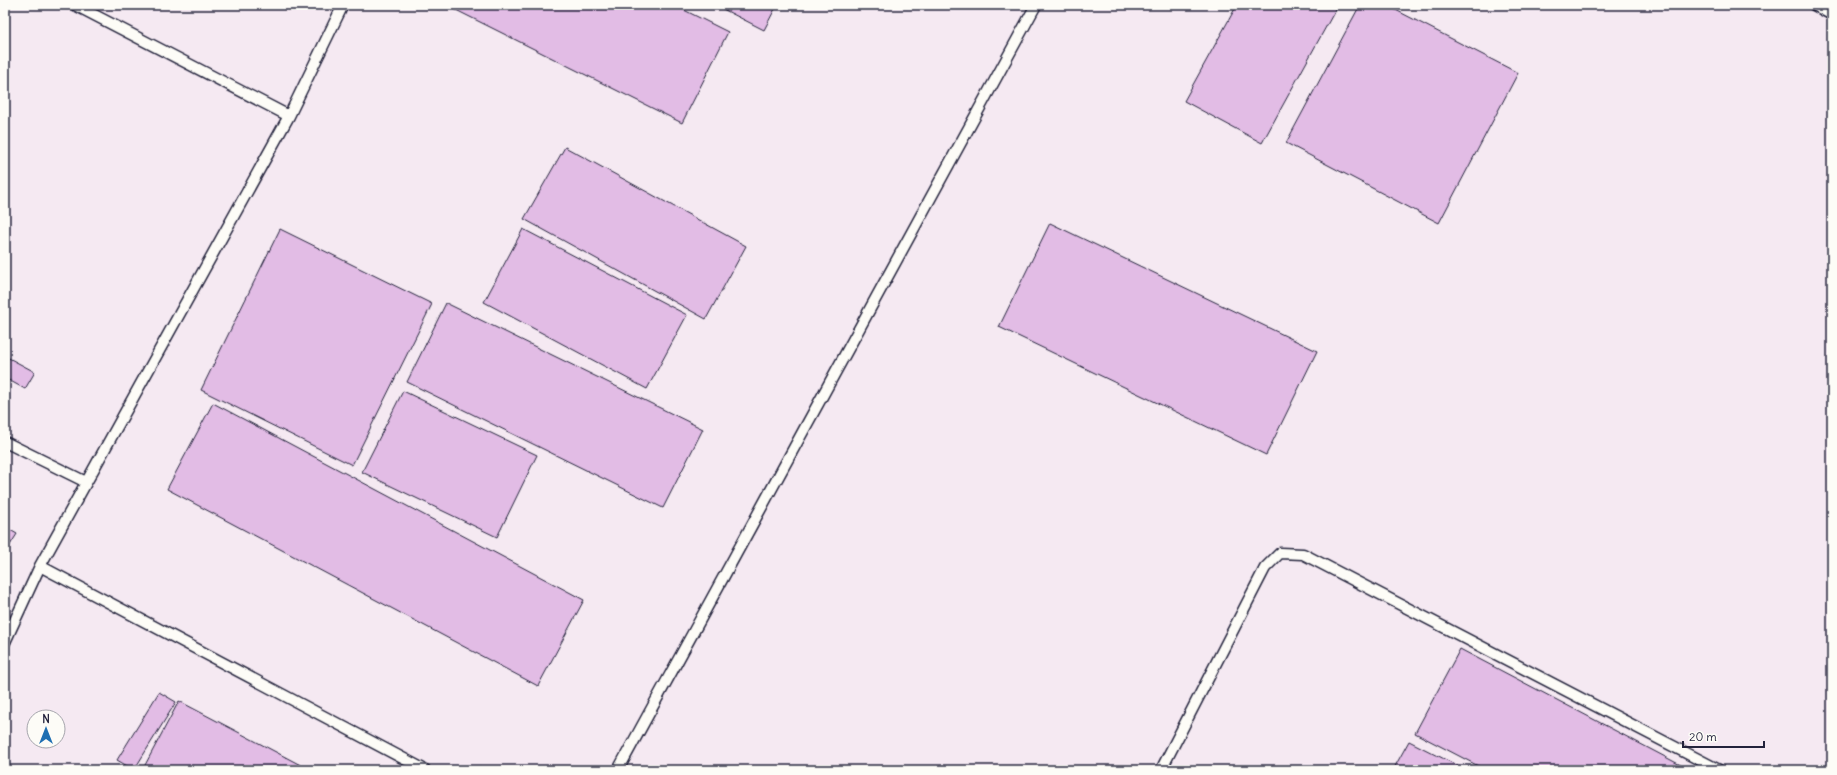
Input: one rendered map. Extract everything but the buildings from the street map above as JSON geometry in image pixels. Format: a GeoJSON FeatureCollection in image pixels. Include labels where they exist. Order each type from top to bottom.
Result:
{"type":"FeatureCollection","features":[{"type":"Feature","properties":{"kind":"lane"},"geometry":{"type":"LineString","coordinates":[[75,5],[289,116]]}},
{"type":"Feature","properties":{"kind":"lane"},"geometry":{"type":"LineString","coordinates":[[5,642],[40,566],[289,116],[343,5]]}},
{"type":"Feature","properties":{"kind":"lane"},"geometry":{"type":"LineString","coordinates":[[618,770],[1036,5]]}},
{"type":"Feature","properties":{"kind":"lane"},"geometry":{"type":"LineString","coordinates":[[1814,5],[1832,15]]}},
{"type":"Feature","properties":{"kind":"lane"},"geometry":{"type":"LineString","coordinates":[[5,442],[86,482]]}},
{"type":"Feature","properties":{"kind":"lane"},"geometry":{"type":"LineString","coordinates":[[1161,770],[1265,568],[1280,552],[1303,554],[1719,770]]}},
{"type":"Feature","properties":{"kind":"lane"},"geometry":{"type":"LineString","coordinates":[[40,566],[425,770]]}},
{"type":"Feature","properties":{"kind":"shaded area"},"geometry":{"type":"Polygon","coordinates":[[[5,5],[1832,5],[1832,770],[5,770],[5,5]]]}}]}
